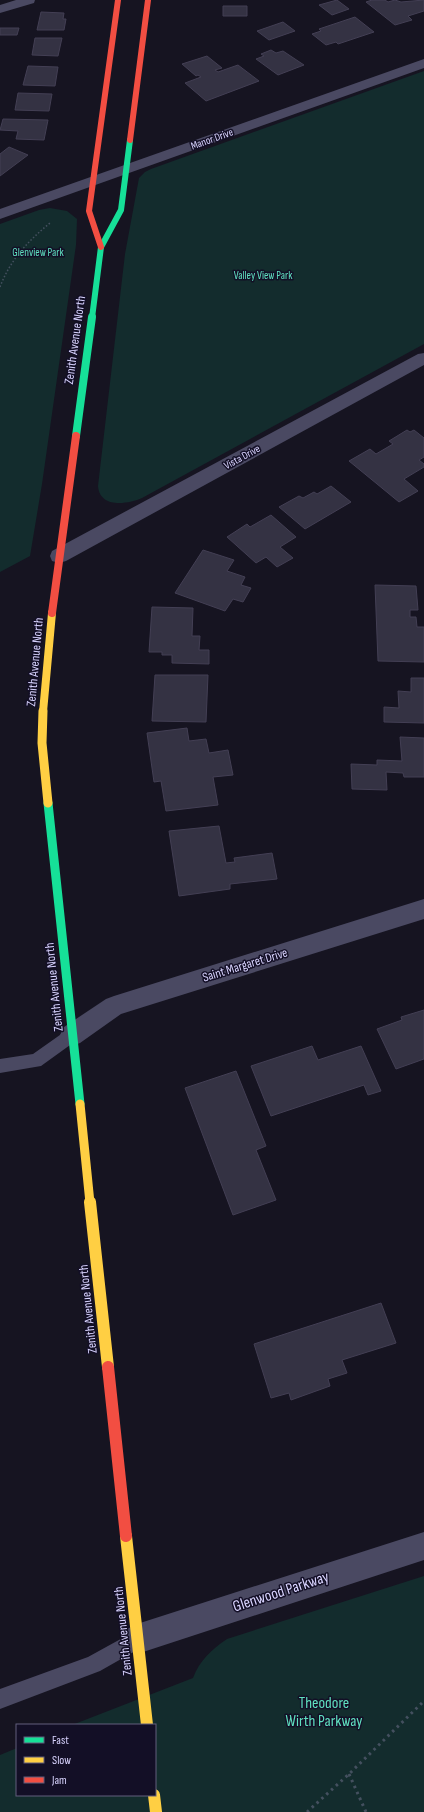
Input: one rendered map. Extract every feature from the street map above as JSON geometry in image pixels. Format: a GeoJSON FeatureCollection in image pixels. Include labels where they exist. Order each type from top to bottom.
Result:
{"type":"FeatureCollection","features":[{"type":"Feature","properties":{"kind":"street"},"geometry":{"type":"LineString","coordinates":[[0,8],[29,0]]}},
{"type":"Feature","properties":{"kind":"street","name":"Zenith Avenue North"},"geometry":{"type":"LineString","coordinates":[[101,247],[90,211],[118,0]]}},
{"type":"Feature","properties":{"kind":"street","name":"Zenith Avenue North"},"geometry":{"type":"LineString","coordinates":[[147,1724],[72,1035],[42,742],[43,700],[59,556],[101,247],[120,210],[148,0]]}},
{"type":"Feature","properties":{"kind":"street","name":"Manor Drive"},"geometry":{"type":"LineString","coordinates":[[0,214],[424,63]]}},
{"type":"Feature","properties":{"kind":"street","name":"Vista Drive"},"geometry":{"type":"LineString","coordinates":[[59,556],[424,358]]}},
{"type":"Feature","properties":{"kind":"street","name":"Saint Margaret Drive"},"geometry":{"type":"LineString","coordinates":[[72,1035],[114,1006],[424,909]]}},
{"type":"Feature","properties":{"kind":"street","name":"Glenwood Parkway"},"geometry":{"type":"LineString","coordinates":[[137,1639],[424,1546]]}},
{"type":"Feature","properties":{"kind":"street"},"geometry":{"type":"LineString","coordinates":[[154,1796],[156,1812]]}},
{"type":"Feature","properties":{"kind":"lane"},"geometry":{"type":"LineString","coordinates":[[0,1066],[36,1061],[72,1035]]}},
{"type":"Feature","properties":{"kind":"lane"},"geometry":{"type":"LineString","coordinates":[[0,1699],[93,1664],[137,1639]]}},
{"type":"Feature","properties":{"kind":"path"},"geometry":{"type":"LineString","coordinates":[[0,287],[4,273],[16,254],[52,221]]}},
{"type":"Feature","properties":{"kind":"path"},"geometry":{"type":"LineString","coordinates":[[307,1812],[349,1774],[424,1701]]}},
{"type":"Feature","properties":{"kind":"path"},"geometry":{"type":"LineString","coordinates":[[349,1774],[366,1812]]}},
{"type":"Feature","properties":{"kind":"green space","name":"Valley View Park"},"geometry":{"type":"Polygon","coordinates":[[[424,71],[424,344],[142,498],[130,502],[116,503],[104,498],[100,493],[98,486],[125,254],[139,178],[151,169],[424,71]]]}},
{"type":"Feature","properties":{"kind":"green space","name":"Glenview Park"},"geometry":{"type":"Polygon","coordinates":[[[50,208],[67,211],[77,219],[76,245],[42,484],[30,556],[0,572],[0,224],[39,210],[50,208]]]}},
{"type":"Feature","properties":{"kind":"green space","name":"Theodore Wirth Parkway"},"geometry":{"type":"Polygon","coordinates":[[[424,1576],[424,1812],[0,1812],[0,1755],[16,1748],[16,1796],[156,1796],[156,1724],[75,1724],[193,1678],[199,1666],[207,1656],[227,1639],[424,1576]]]}},
{"type":"Feature","properties":{"kind":"building"},"geometry":{"type":"Polygon","coordinates":[[[337,0],[349,9],[332,15],[319,5],[337,0]]]}},
{"type":"Feature","properties":{"kind":"building"},"geometry":{"type":"Polygon","coordinates":[[[372,0],[385,0],[388,2],[395,0],[401,2],[424,0],[424,11],[408,16],[412,20],[395,25],[366,2],[372,0]]]}},
{"type":"Feature","properties":{"kind":"building"},"geometry":{"type":"Polygon","coordinates":[[[223,6],[247,6],[247,16],[223,16],[223,6]]]}},
{"type":"Feature","properties":{"kind":"building"},"geometry":{"type":"Polygon","coordinates":[[[41,12],[64,13],[63,19],[66,19],[64,30],[37,30],[41,12]]]}},
{"type":"Feature","properties":{"kind":"building"},"geometry":{"type":"Polygon","coordinates":[[[355,17],[374,32],[338,44],[336,42],[326,45],[312,34],[321,31],[319,29],[355,17]]]}},
{"type":"Feature","properties":{"kind":"building"},"geometry":{"type":"Polygon","coordinates":[[[283,22],[295,31],[269,40],[257,31],[283,22]]]}},
{"type":"Feature","properties":{"kind":"building"},"geometry":{"type":"Polygon","coordinates":[[[0,28],[19,28],[17,35],[0,35],[0,28]]]}},
{"type":"Feature","properties":{"kind":"building"},"geometry":{"type":"Polygon","coordinates":[[[35,38],[62,38],[58,56],[32,55],[35,38]]]}},
{"type":"Feature","properties":{"kind":"building"},"geometry":{"type":"Polygon","coordinates":[[[271,50],[276,53],[283,51],[304,65],[278,75],[256,59],[264,56],[261,54],[271,50]]]}},
{"type":"Feature","properties":{"kind":"building"},"geometry":{"type":"Polygon","coordinates":[[[207,56],[222,68],[215,70],[218,72],[238,65],[259,81],[206,101],[185,83],[201,77],[198,75],[196,76],[182,64],[207,56]]]}},
{"type":"Feature","properties":{"kind":"building"},"geometry":{"type":"Polygon","coordinates":[[[28,66],[58,67],[55,86],[23,85],[28,66]]]}},
{"type":"Feature","properties":{"kind":"building"},"geometry":{"type":"Polygon","coordinates":[[[18,93],[52,94],[49,111],[15,110],[18,93]]]}},
{"type":"Feature","properties":{"kind":"building"},"geometry":{"type":"Polygon","coordinates":[[[3,119],[48,120],[44,140],[16,139],[18,131],[0,130],[3,119]]]}},
{"type":"Feature","properties":{"kind":"building"},"geometry":{"type":"Polygon","coordinates":[[[9,147],[28,155],[0,176],[0,154],[9,147]]]}},
{"type":"Feature","properties":{"kind":"building"},"geometry":{"type":"Polygon","coordinates":[[[407,430],[410,432],[414,430],[424,438],[424,457],[419,460],[424,464],[424,467],[404,479],[418,491],[399,502],[349,461],[370,449],[376,454],[393,444],[389,441],[407,430]]]}},
{"type":"Feature","properties":{"kind":"building"},"geometry":{"type":"Polygon","coordinates":[[[331,486],[351,502],[305,529],[279,507],[299,496],[303,498],[314,492],[317,494],[331,486]]]}},
{"type":"Feature","properties":{"kind":"building"},"geometry":{"type":"Polygon","coordinates":[[[271,515],[296,537],[280,547],[293,558],[277,567],[266,557],[256,563],[227,537],[247,524],[250,527],[271,515]]]}},
{"type":"Feature","properties":{"kind":"building"},"geometry":{"type":"Polygon","coordinates":[[[203,550],[234,560],[227,571],[245,577],[241,585],[251,588],[243,602],[233,599],[225,611],[175,593],[203,550]]]}},
{"type":"Feature","properties":{"kind":"building"},"geometry":{"type":"Polygon","coordinates":[[[375,585],[416,586],[418,610],[410,610],[410,617],[416,617],[417,627],[424,627],[424,662],[378,661],[375,585]]]}},
{"type":"Feature","properties":{"kind":"building"},"geometry":{"type":"Polygon","coordinates":[[[152,607],[193,608],[192,636],[200,636],[199,650],[209,650],[209,664],[172,663],[172,655],[162,655],[162,652],[149,652],[152,607]]]}},
{"type":"Feature","properties":{"kind":"building"},"geometry":{"type":"Polygon","coordinates":[[[155,675],[208,675],[206,722],[152,721],[155,675]]]}},
{"type":"Feature","properties":{"kind":"building"},"geometry":{"type":"Polygon","coordinates":[[[411,678],[424,678],[424,723],[384,722],[384,707],[399,708],[398,691],[411,692],[411,678]]]}},
{"type":"Feature","properties":{"kind":"building"},"geometry":{"type":"Polygon","coordinates":[[[187,728],[189,741],[206,739],[209,753],[228,750],[233,775],[213,777],[218,805],[166,811],[161,781],[154,782],[147,733],[187,728]]]}},
{"type":"Feature","properties":{"kind":"building"},"geometry":{"type":"Polygon","coordinates":[[[400,737],[424,738],[424,777],[404,777],[403,773],[386,772],[387,790],[352,789],[351,764],[377,765],[377,760],[402,761],[400,737]]]}},
{"type":"Feature","properties":{"kind":"building"},"geometry":{"type":"Polygon","coordinates":[[[219,826],[226,863],[235,862],[234,858],[272,853],[277,879],[230,884],[230,889],[179,896],[169,831],[219,826]]]}},
{"type":"Feature","properties":{"kind":"building"},"geometry":{"type":"Polygon","coordinates":[[[424,1010],[424,1059],[396,1069],[377,1029],[402,1020],[401,1017],[424,1010]]]}},
{"type":"Feature","properties":{"kind":"building"},"geometry":{"type":"Polygon","coordinates":[[[312,1046],[318,1060],[361,1046],[381,1091],[368,1095],[364,1085],[271,1116],[251,1066],[312,1046]]]}},
{"type":"Feature","properties":{"kind":"building"},"geometry":{"type":"Polygon","coordinates":[[[236,1071],[266,1146],[256,1150],[276,1200],[233,1215],[185,1088],[236,1071]]]}},
{"type":"Feature","properties":{"kind":"building"},"geometry":{"type":"Polygon","coordinates":[[[381,1303],[396,1343],[342,1360],[347,1373],[328,1379],[330,1386],[291,1400],[289,1393],[271,1398],[254,1344],[381,1303]]]}},
{"type":"Feature","properties":{"kind":"traffic: fast"},"geometry":{"type":"LineString","coordinates":[[76,436],[101,247],[121,210],[130,140]]}},
{"type":"Feature","properties":{"kind":"traffic: fast"},"geometry":{"type":"LineString","coordinates":[[48,803],[80,1104]]}},
{"type":"Feature","properties":{"kind":"traffic: slow"},"geometry":{"type":"LineString","coordinates":[[48,803],[42,743],[43,700],[52,613]]}},
{"type":"Feature","properties":{"kind":"traffic: slow"},"geometry":{"type":"LineString","coordinates":[[80,1104],[108,1367]]}},
{"type":"Feature","properties":{"kind":"traffic: slow"},"geometry":{"type":"LineString","coordinates":[[126,1536],[147,1724]]}},
{"type":"Feature","properties":{"kind":"traffic: slow"},"geometry":{"type":"LineString","coordinates":[[154,1796],[156,1812]]}},
{"type":"Feature","properties":{"kind":"traffic: jam"},"geometry":{"type":"LineString","coordinates":[[101,247],[89,211],[118,0]]}},
{"type":"Feature","properties":{"kind":"traffic: jam"},"geometry":{"type":"LineString","coordinates":[[130,140],[148,0]]}},
{"type":"Feature","properties":{"kind":"traffic: jam"},"geometry":{"type":"LineString","coordinates":[[52,613],[76,436]]}},
{"type":"Feature","properties":{"kind":"traffic: jam"},"geometry":{"type":"LineString","coordinates":[[108,1367],[126,1536]]}}]}
